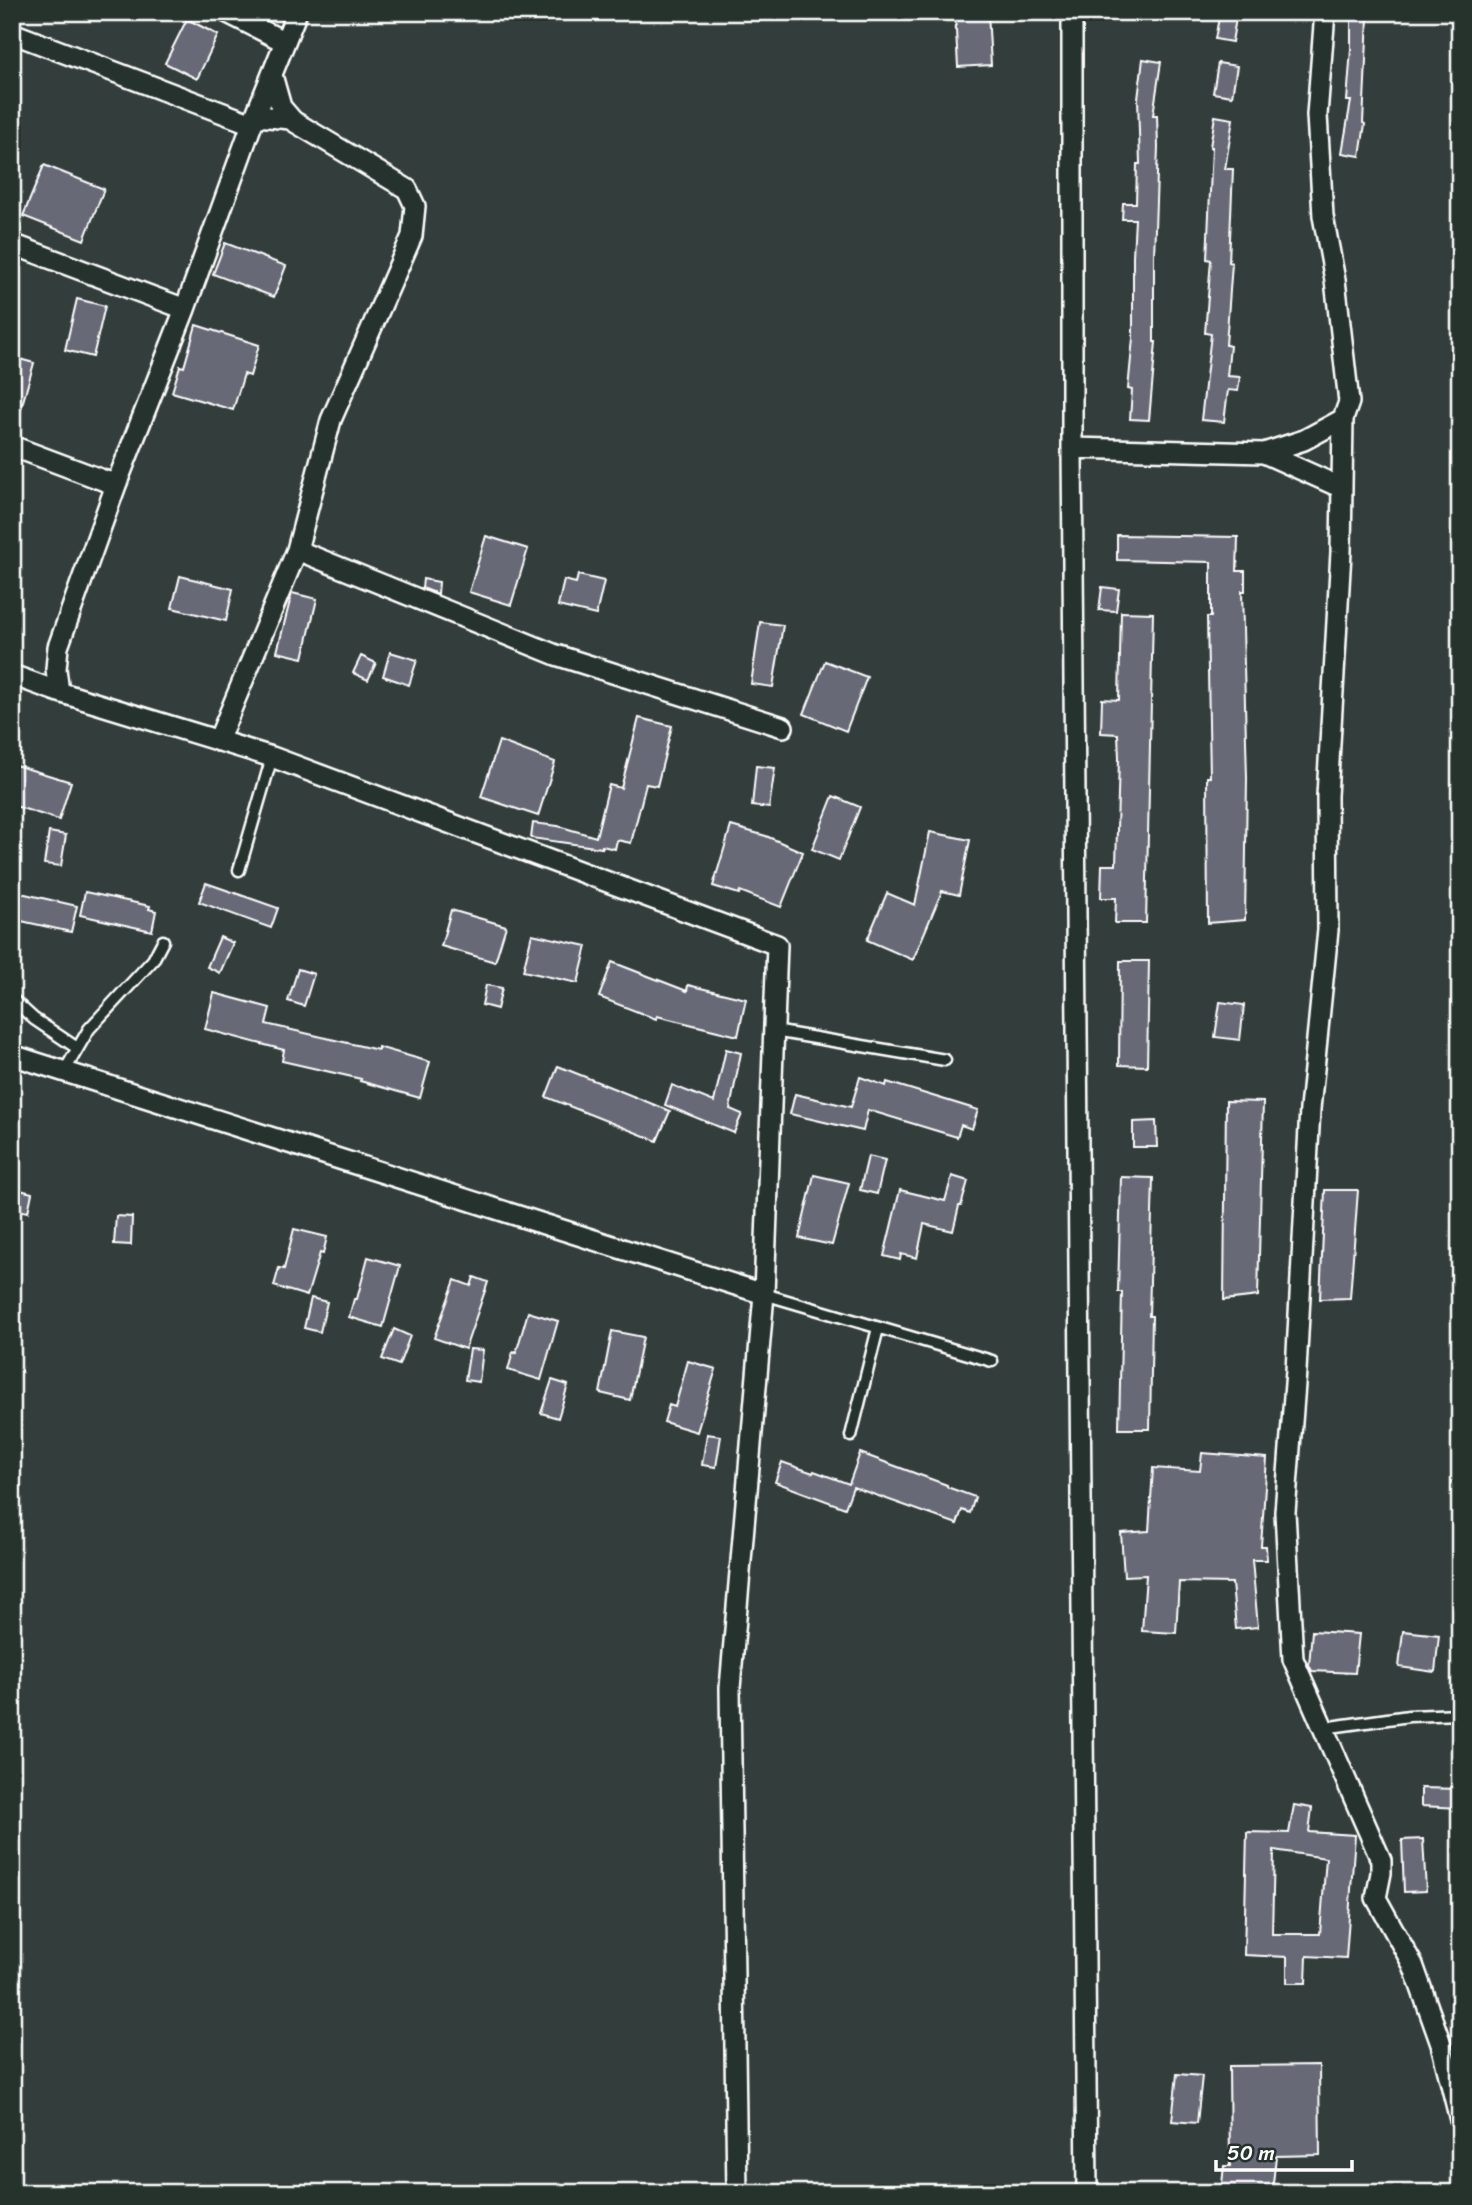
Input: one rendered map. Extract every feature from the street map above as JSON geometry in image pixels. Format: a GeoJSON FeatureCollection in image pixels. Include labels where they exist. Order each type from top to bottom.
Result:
{"type":"FeatureCollection","features":[{"type":"Feature","properties":{"kind":"street"},"geometry":{"type":"LineString","coordinates":[[226,12],[285,42]]}},
{"type":"Feature","properties":{"kind":"street"},"geometry":{"type":"LineString","coordinates":[[59,692],[56,669],[58,647],[116,485],[185,309],[251,124],[297,12]]}},
{"type":"Feature","properties":{"kind":"street"},"geometry":{"type":"LineString","coordinates":[[1072,12],[1072,447],[1087,2193]]}},
{"type":"Feature","properties":{"kind":"street"},"geometry":{"type":"LineString","coordinates":[[1325,12],[1317,115],[1322,216],[1335,280],[1349,402],[1343,419],[1341,552],[1327,796],[1328,930],[1310,1109],[1296,1371],[1285,1512],[1293,1659],[1381,1860],[1376,1898],[1413,1965],[1441,2045],[1460,2120]]}},
{"type":"Feature","properties":{"kind":"street"},"geometry":{"type":"LineString","coordinates":[[12,33],[251,124]]}},
{"type":"Feature","properties":{"kind":"street"},"geometry":{"type":"LineString","coordinates":[[218,741],[297,550],[331,420],[412,236],[415,206],[407,189],[291,119],[281,107],[272,75]]}},
{"type":"Feature","properties":{"kind":"street"},"geometry":{"type":"LineString","coordinates":[[251,124],[257,116],[291,119]]}},
{"type":"Feature","properties":{"kind":"street"},"geometry":{"type":"LineString","coordinates":[[12,244],[185,309]]}},
{"type":"Feature","properties":{"kind":"street"},"geometry":{"type":"LineString","coordinates":[[1072,447],[1264,453],[1304,440],[1343,419]]}},
{"type":"Feature","properties":{"kind":"street"},"geometry":{"type":"LineString","coordinates":[[12,446],[116,485]]}},
{"type":"Feature","properties":{"kind":"street"},"geometry":{"type":"LineString","coordinates":[[1264,453],[1342,488]]}},
{"type":"Feature","properties":{"kind":"street"},"geometry":{"type":"LineString","coordinates":[[297,550],[556,655],[783,727]]}},
{"type":"Feature","properties":{"kind":"street"},"geometry":{"type":"LineString","coordinates":[[12,675],[272,757],[777,944],[764,1294],[730,1688],[737,2193]]}},
{"type":"Feature","properties":{"kind":"street"},"geometry":{"type":"LineString","coordinates":[[14,1062],[64,1072],[764,1294]]}},
{"type":"Feature","properties":{"kind":"lane"},"geometry":{"type":"LineString","coordinates":[[239,870],[272,757]]}},
{"type":"Feature","properties":{"kind":"lane"},"geometry":{"type":"LineString","coordinates":[[64,1072],[89,1029],[153,960],[163,941]]}},
{"type":"Feature","properties":{"kind":"lane"},"geometry":{"type":"LineString","coordinates":[[12,999],[34,1019],[77,1048]]}},
{"type":"Feature","properties":{"kind":"lane"},"geometry":{"type":"LineString","coordinates":[[774,1031],[945,1060]]}},
{"type":"Feature","properties":{"kind":"lane"},"geometry":{"type":"LineString","coordinates":[[764,1294],[992,1361]]}},
{"type":"Feature","properties":{"kind":"lane"},"geometry":{"type":"LineString","coordinates":[[851,1436],[878,1328]]}},
{"type":"Feature","properties":{"kind":"lane"},"geometry":{"type":"LineString","coordinates":[[1323,1728],[1409,1716],[1460,1714]]}},
{"type":"Feature","properties":{"kind":"building"},"geometry":{"type":"Polygon","coordinates":[[[955,12],[988,12],[991,65],[958,67],[955,12]]]}},
{"type":"Feature","properties":{"kind":"building"},"geometry":{"type":"Polygon","coordinates":[[[1220,12],[1237,12],[1232,42],[1215,39],[1220,12]]]}},
{"type":"Feature","properties":{"kind":"building"},"geometry":{"type":"Polygon","coordinates":[[[1351,18],[1368,18],[1365,124],[1360,156],[1342,153],[1351,101],[1347,101],[1351,18]]]}},
{"type":"Feature","properties":{"kind":"building"},"geometry":{"type":"Polygon","coordinates":[[[187,19],[218,35],[197,79],[165,63],[187,19]]]}},
{"type":"Feature","properties":{"kind":"building"},"geometry":{"type":"Polygon","coordinates":[[[1143,59],[1161,62],[1153,115],[1157,115],[1158,147],[1154,256],[1156,342],[1149,420],[1130,419],[1132,390],[1128,389],[1133,338],[1135,219],[1122,219],[1123,203],[1136,203],[1137,164],[1140,164],[1138,99],[1143,59]]]}},
{"type":"Feature","properties":{"kind":"building"},"geometry":{"type":"Polygon","coordinates":[[[1218,63],[1237,66],[1232,96],[1213,93],[1218,63]]]}},
{"type":"Feature","properties":{"kind":"building"},"geometry":{"type":"Polygon","coordinates":[[[1215,116],[1233,119],[1225,169],[1233,169],[1229,262],[1232,263],[1226,345],[1230,346],[1227,376],[1240,377],[1238,391],[1228,390],[1224,422],[1201,420],[1211,334],[1205,333],[1211,260],[1207,259],[1210,147],[1215,116]]]}},
{"type":"Feature","properties":{"kind":"building"},"geometry":{"type":"Polygon","coordinates":[[[44,165],[104,189],[84,240],[23,216],[44,165]]]}},
{"type":"Feature","properties":{"kind":"building"},"geometry":{"type":"Polygon","coordinates":[[[225,243],[286,266],[274,297],[213,274],[225,243]]]}},
{"type":"Feature","properties":{"kind":"building"},"geometry":{"type":"Polygon","coordinates":[[[77,299],[105,306],[93,357],[65,350],[77,299]]]}},
{"type":"Feature","properties":{"kind":"building"},"geometry":{"type":"Polygon","coordinates":[[[196,325],[259,345],[250,376],[244,374],[233,410],[172,392],[180,366],[184,367],[196,325]]]}},
{"type":"Feature","properties":{"kind":"building"},"geometry":{"type":"Polygon","coordinates":[[[12,357],[34,363],[16,426],[12,426],[12,357]]]}},
{"type":"Feature","properties":{"kind":"building"},"geometry":{"type":"Polygon","coordinates":[[[1117,535],[1238,537],[1237,571],[1245,571],[1245,591],[1242,591],[1247,778],[1245,920],[1208,923],[1207,777],[1210,777],[1207,617],[1211,617],[1211,562],[1117,560],[1117,535]]]}},
{"type":"Feature","properties":{"kind":"building"},"geometry":{"type":"Polygon","coordinates":[[[486,536],[528,549],[511,605],[469,592],[486,536]]]}},
{"type":"Feature","properties":{"kind":"building"},"geometry":{"type":"Polygon","coordinates":[[[578,575],[604,581],[596,615],[558,606],[564,580],[576,583],[578,575]]]}},
{"type":"Feature","properties":{"kind":"building"},"geometry":{"type":"Polygon","coordinates":[[[180,576],[233,589],[226,621],[172,608],[180,576]]]}},
{"type":"Feature","properties":{"kind":"building"},"geometry":{"type":"Polygon","coordinates":[[[423,579],[439,582],[438,594],[422,588],[423,579]]]}},
{"type":"Feature","properties":{"kind":"building"},"geometry":{"type":"Polygon","coordinates":[[[1102,587],[1119,589],[1116,611],[1099,610],[1102,587]]]}},
{"type":"Feature","properties":{"kind":"building"},"geometry":{"type":"Polygon","coordinates":[[[292,593],[317,599],[303,658],[277,652],[292,593]]]}},
{"type":"Feature","properties":{"kind":"building"},"geometry":{"type":"Polygon","coordinates":[[[1121,612],[1153,613],[1146,923],[1115,923],[1116,898],[1101,898],[1102,865],[1116,865],[1119,758],[1118,734],[1101,733],[1102,699],[1119,700],[1121,612]]]}},
{"type":"Feature","properties":{"kind":"building"},"geometry":{"type":"Polygon","coordinates":[[[760,622],[783,625],[773,687],[751,684],[760,622]]]}},
{"type":"Feature","properties":{"kind":"building"},"geometry":{"type":"Polygon","coordinates":[[[390,652],[417,660],[409,685],[383,676],[390,652]]]}},
{"type":"Feature","properties":{"kind":"building"},"geometry":{"type":"Polygon","coordinates":[[[361,656],[376,663],[368,680],[353,673],[361,656]]]}},
{"type":"Feature","properties":{"kind":"building"},"geometry":{"type":"Polygon","coordinates":[[[825,661],[867,677],[846,731],[804,714],[825,661]]]}},
{"type":"Feature","properties":{"kind":"building"},"geometry":{"type":"Polygon","coordinates":[[[639,718],[672,726],[657,786],[646,784],[631,843],[617,840],[615,849],[531,838],[533,823],[558,826],[596,837],[609,785],[621,788],[639,718]]]}},
{"type":"Feature","properties":{"kind":"building"},"geometry":{"type":"Polygon","coordinates":[[[499,741],[555,762],[538,816],[481,797],[499,741]]]}},
{"type":"Feature","properties":{"kind":"building"},"geometry":{"type":"Polygon","coordinates":[[[12,764],[71,782],[59,820],[12,805],[12,764]]]}},
{"type":"Feature","properties":{"kind":"building"},"geometry":{"type":"Polygon","coordinates":[[[756,766],[775,768],[769,808],[752,806],[756,766]]]}},
{"type":"Feature","properties":{"kind":"building"},"geometry":{"type":"Polygon","coordinates":[[[833,796],[860,807],[839,860],[812,849],[833,796]]]}},
{"type":"Feature","properties":{"kind":"building"},"geometry":{"type":"Polygon","coordinates":[[[731,826],[766,836],[803,852],[781,907],[740,891],[739,894],[713,886],[731,826]]]}},
{"type":"Feature","properties":{"kind":"building"},"geometry":{"type":"Polygon","coordinates":[[[49,832],[66,835],[61,866],[44,864],[49,832]]]}},
{"type":"Feature","properties":{"kind":"building"},"geometry":{"type":"Polygon","coordinates":[[[930,832],[970,840],[959,895],[942,891],[913,960],[867,940],[887,893],[915,905],[930,832]]]}},
{"type":"Feature","properties":{"kind":"building"},"geometry":{"type":"Polygon","coordinates":[[[206,883],[278,908],[271,928],[199,902],[206,883]]]}},
{"type":"Feature","properties":{"kind":"building"},"geometry":{"type":"Polygon","coordinates":[[[12,891],[77,906],[71,932],[12,919],[12,891]]]}},
{"type":"Feature","properties":{"kind":"building"},"geometry":{"type":"Polygon","coordinates":[[[85,892],[150,906],[149,909],[156,911],[152,931],[80,915],[85,892]]]}},
{"type":"Feature","properties":{"kind":"building"},"geometry":{"type":"Polygon","coordinates":[[[451,910],[506,926],[495,962],[441,946],[451,910]]]}},
{"type":"Feature","properties":{"kind":"building"},"geometry":{"type":"Polygon","coordinates":[[[532,934],[587,946],[578,983],[523,971],[532,934]]]}},
{"type":"Feature","properties":{"kind":"building"},"geometry":{"type":"Polygon","coordinates":[[[220,937],[233,943],[220,973],[207,967],[220,937]]]}},
{"type":"Feature","properties":{"kind":"building"},"geometry":{"type":"Polygon","coordinates":[[[1120,961],[1149,961],[1147,1066],[1119,1065],[1120,961]]]}},
{"type":"Feature","properties":{"kind":"building"},"geometry":{"type":"Polygon","coordinates":[[[612,962],[687,991],[688,985],[746,999],[738,1036],[657,1016],[656,1019],[599,997],[612,962]]]}},
{"type":"Feature","properties":{"kind":"building"},"geometry":{"type":"Polygon","coordinates":[[[298,969],[314,974],[304,1006],[288,1001],[298,969]]]}},
{"type":"Feature","properties":{"kind":"building"},"geometry":{"type":"Polygon","coordinates":[[[486,985],[502,988],[497,1009],[482,1005],[486,985]]]}},
{"type":"Feature","properties":{"kind":"building"},"geometry":{"type":"Polygon","coordinates":[[[214,993],[270,1008],[266,1024],[378,1050],[378,1047],[430,1062],[420,1098],[360,1081],[361,1079],[282,1061],[284,1050],[205,1029],[214,993]]]}},
{"type":"Feature","properties":{"kind":"building"},"geometry":{"type":"Polygon","coordinates":[[[1220,1002],[1244,1005],[1240,1040],[1215,1037],[1220,1002]]]}},
{"type":"Feature","properties":{"kind":"building"},"geometry":{"type":"Polygon","coordinates":[[[726,1049],[741,1053],[730,1109],[742,1114],[734,1133],[665,1105],[672,1085],[714,1102],[726,1049]]]}},
{"type":"Feature","properties":{"kind":"building"},"geometry":{"type":"Polygon","coordinates":[[[558,1066],[670,1111],[657,1141],[546,1097],[558,1066]]]}},
{"type":"Feature","properties":{"kind":"building"},"geometry":{"type":"Polygon","coordinates":[[[860,1077],[886,1086],[887,1082],[978,1110],[972,1129],[961,1125],[957,1137],[868,1110],[863,1131],[790,1114],[795,1094],[851,1107],[860,1077]]]}},
{"type":"Feature","properties":{"kind":"building"},"geometry":{"type":"Polygon","coordinates":[[[1226,1101],[1263,1102],[1258,1296],[1224,1300],[1226,1101]]]}},
{"type":"Feature","properties":{"kind":"building"},"geometry":{"type":"Polygon","coordinates":[[[1156,1121],[1157,1147],[1133,1147],[1133,1122],[1156,1121]]]}},
{"type":"Feature","properties":{"kind":"building"},"geometry":{"type":"Polygon","coordinates":[[[868,1156],[885,1160],[877,1194],[860,1190],[868,1156]]]}},
{"type":"Feature","properties":{"kind":"building"},"geometry":{"type":"Polygon","coordinates":[[[814,1175],[849,1183],[832,1245],[799,1238],[814,1175]]]}},
{"type":"Feature","properties":{"kind":"building"},"geometry":{"type":"Polygon","coordinates":[[[952,1176],[968,1181],[953,1231],[924,1224],[917,1258],[901,1254],[900,1260],[884,1256],[900,1190],[945,1201],[952,1176]]]}},
{"type":"Feature","properties":{"kind":"building"},"geometry":{"type":"Polygon","coordinates":[[[1121,1177],[1153,1178],[1149,1316],[1152,1316],[1150,1429],[1119,1429],[1121,1177]]]}},
{"type":"Feature","properties":{"kind":"building"},"geometry":{"type":"Polygon","coordinates":[[[12,1188],[32,1193],[28,1212],[12,1209],[12,1188]]]}},
{"type":"Feature","properties":{"kind":"building"},"geometry":{"type":"Polygon","coordinates":[[[1325,1190],[1358,1190],[1350,1298],[1320,1299],[1325,1190]]]}},
{"type":"Feature","properties":{"kind":"building"},"geometry":{"type":"Polygon","coordinates":[[[116,1216],[132,1217],[131,1245],[114,1244],[116,1216]]]}},
{"type":"Feature","properties":{"kind":"building"},"geometry":{"type":"Polygon","coordinates":[[[294,1229],[327,1237],[307,1296],[274,1286],[279,1268],[284,1269],[294,1229]]]}},
{"type":"Feature","properties":{"kind":"building"},"geometry":{"type":"Polygon","coordinates":[[[368,1257],[400,1266],[383,1327],[349,1317],[354,1299],[357,1299],[368,1257]]]}},
{"type":"Feature","properties":{"kind":"building"},"geometry":{"type":"Polygon","coordinates":[[[474,1277],[488,1282],[465,1349],[434,1338],[455,1280],[471,1286],[474,1277]]]}},
{"type":"Feature","properties":{"kind":"building"},"geometry":{"type":"Polygon","coordinates":[[[311,1298],[327,1302],[320,1332],[304,1328],[311,1298]]]}},
{"type":"Feature","properties":{"kind":"building"},"geometry":{"type":"Polygon","coordinates":[[[528,1312],[558,1321],[541,1380],[508,1370],[528,1312]]]}},
{"type":"Feature","properties":{"kind":"building"},"geometry":{"type":"Polygon","coordinates":[[[394,1329],[410,1336],[399,1365],[382,1359],[394,1329]]]}},
{"type":"Feature","properties":{"kind":"building"},"geometry":{"type":"Polygon","coordinates":[[[612,1331],[643,1337],[630,1400],[600,1393],[612,1331]]]}},
{"type":"Feature","properties":{"kind":"building"},"geometry":{"type":"Polygon","coordinates":[[[470,1349],[483,1350],[479,1382],[465,1380],[470,1349]]]}},
{"type":"Feature","properties":{"kind":"building"},"geometry":{"type":"Polygon","coordinates":[[[688,1361],[716,1369],[697,1432],[664,1422],[669,1405],[675,1407],[688,1361]]]}},
{"type":"Feature","properties":{"kind":"building"},"geometry":{"type":"Polygon","coordinates":[[[552,1380],[568,1385],[558,1418],[541,1413],[552,1380]]]}},
{"type":"Feature","properties":{"kind":"building"},"geometry":{"type":"Polygon","coordinates":[[[707,1434],[721,1436],[716,1467],[702,1465],[707,1434]]]}},
{"type":"Feature","properties":{"kind":"building"},"geometry":{"type":"Polygon","coordinates":[[[860,1453],[975,1497],[970,1513],[962,1510],[957,1524],[853,1487],[845,1508],[775,1482],[782,1462],[849,1484],[860,1453]]]}},
{"type":"Feature","properties":{"kind":"building"},"geometry":{"type":"Polygon","coordinates":[[[1202,1453],[1267,1458],[1261,1546],[1266,1546],[1267,1560],[1252,1560],[1258,1627],[1236,1629],[1232,1583],[1179,1582],[1176,1633],[1142,1631],[1146,1575],[1124,1576],[1121,1533],[1149,1531],[1153,1468],[1200,1471],[1202,1453]]]}},
{"type":"Feature","properties":{"kind":"building"},"geometry":{"type":"Polygon","coordinates":[[[1312,1631],[1359,1634],[1355,1673],[1312,1671],[1309,1665],[1312,1631]]]}},
{"type":"Feature","properties":{"kind":"building"},"geometry":{"type":"Polygon","coordinates":[[[1403,1631],[1439,1635],[1435,1672],[1399,1667],[1403,1631]]]}},
{"type":"Feature","properties":{"kind":"building"},"geometry":{"type":"Polygon","coordinates":[[[1421,1788],[1460,1789],[1460,1808],[1421,1806],[1421,1788]]]}},
{"type":"Feature","properties":{"kind":"building"},"geometry":{"type":"Polygon","coordinates":[[[1294,1805],[1312,1808],[1309,1832],[1355,1835],[1346,1958],[1307,1956],[1306,1983],[1287,1983],[1287,1957],[1244,1955],[1247,1832],[1289,1833],[1294,1805]],[[1274,1850],[1272,1934],[1320,1934],[1326,1858],[1274,1850]]]}},
{"type":"Feature","properties":{"kind":"building"},"geometry":{"type":"Polygon","coordinates":[[[1423,1839],[1426,1891],[1404,1892],[1402,1840],[1423,1839]]]}},
{"type":"Feature","properties":{"kind":"building"},"geometry":{"type":"Polygon","coordinates":[[[1319,2065],[1320,2155],[1276,2156],[1272,2193],[1221,2193],[1224,2166],[1230,2166],[1229,2066],[1319,2065]]]}},
{"type":"Feature","properties":{"kind":"building"},"geometry":{"type":"Polygon","coordinates":[[[1177,2074],[1202,2076],[1197,2123],[1172,2121],[1177,2074]]]}}]}
